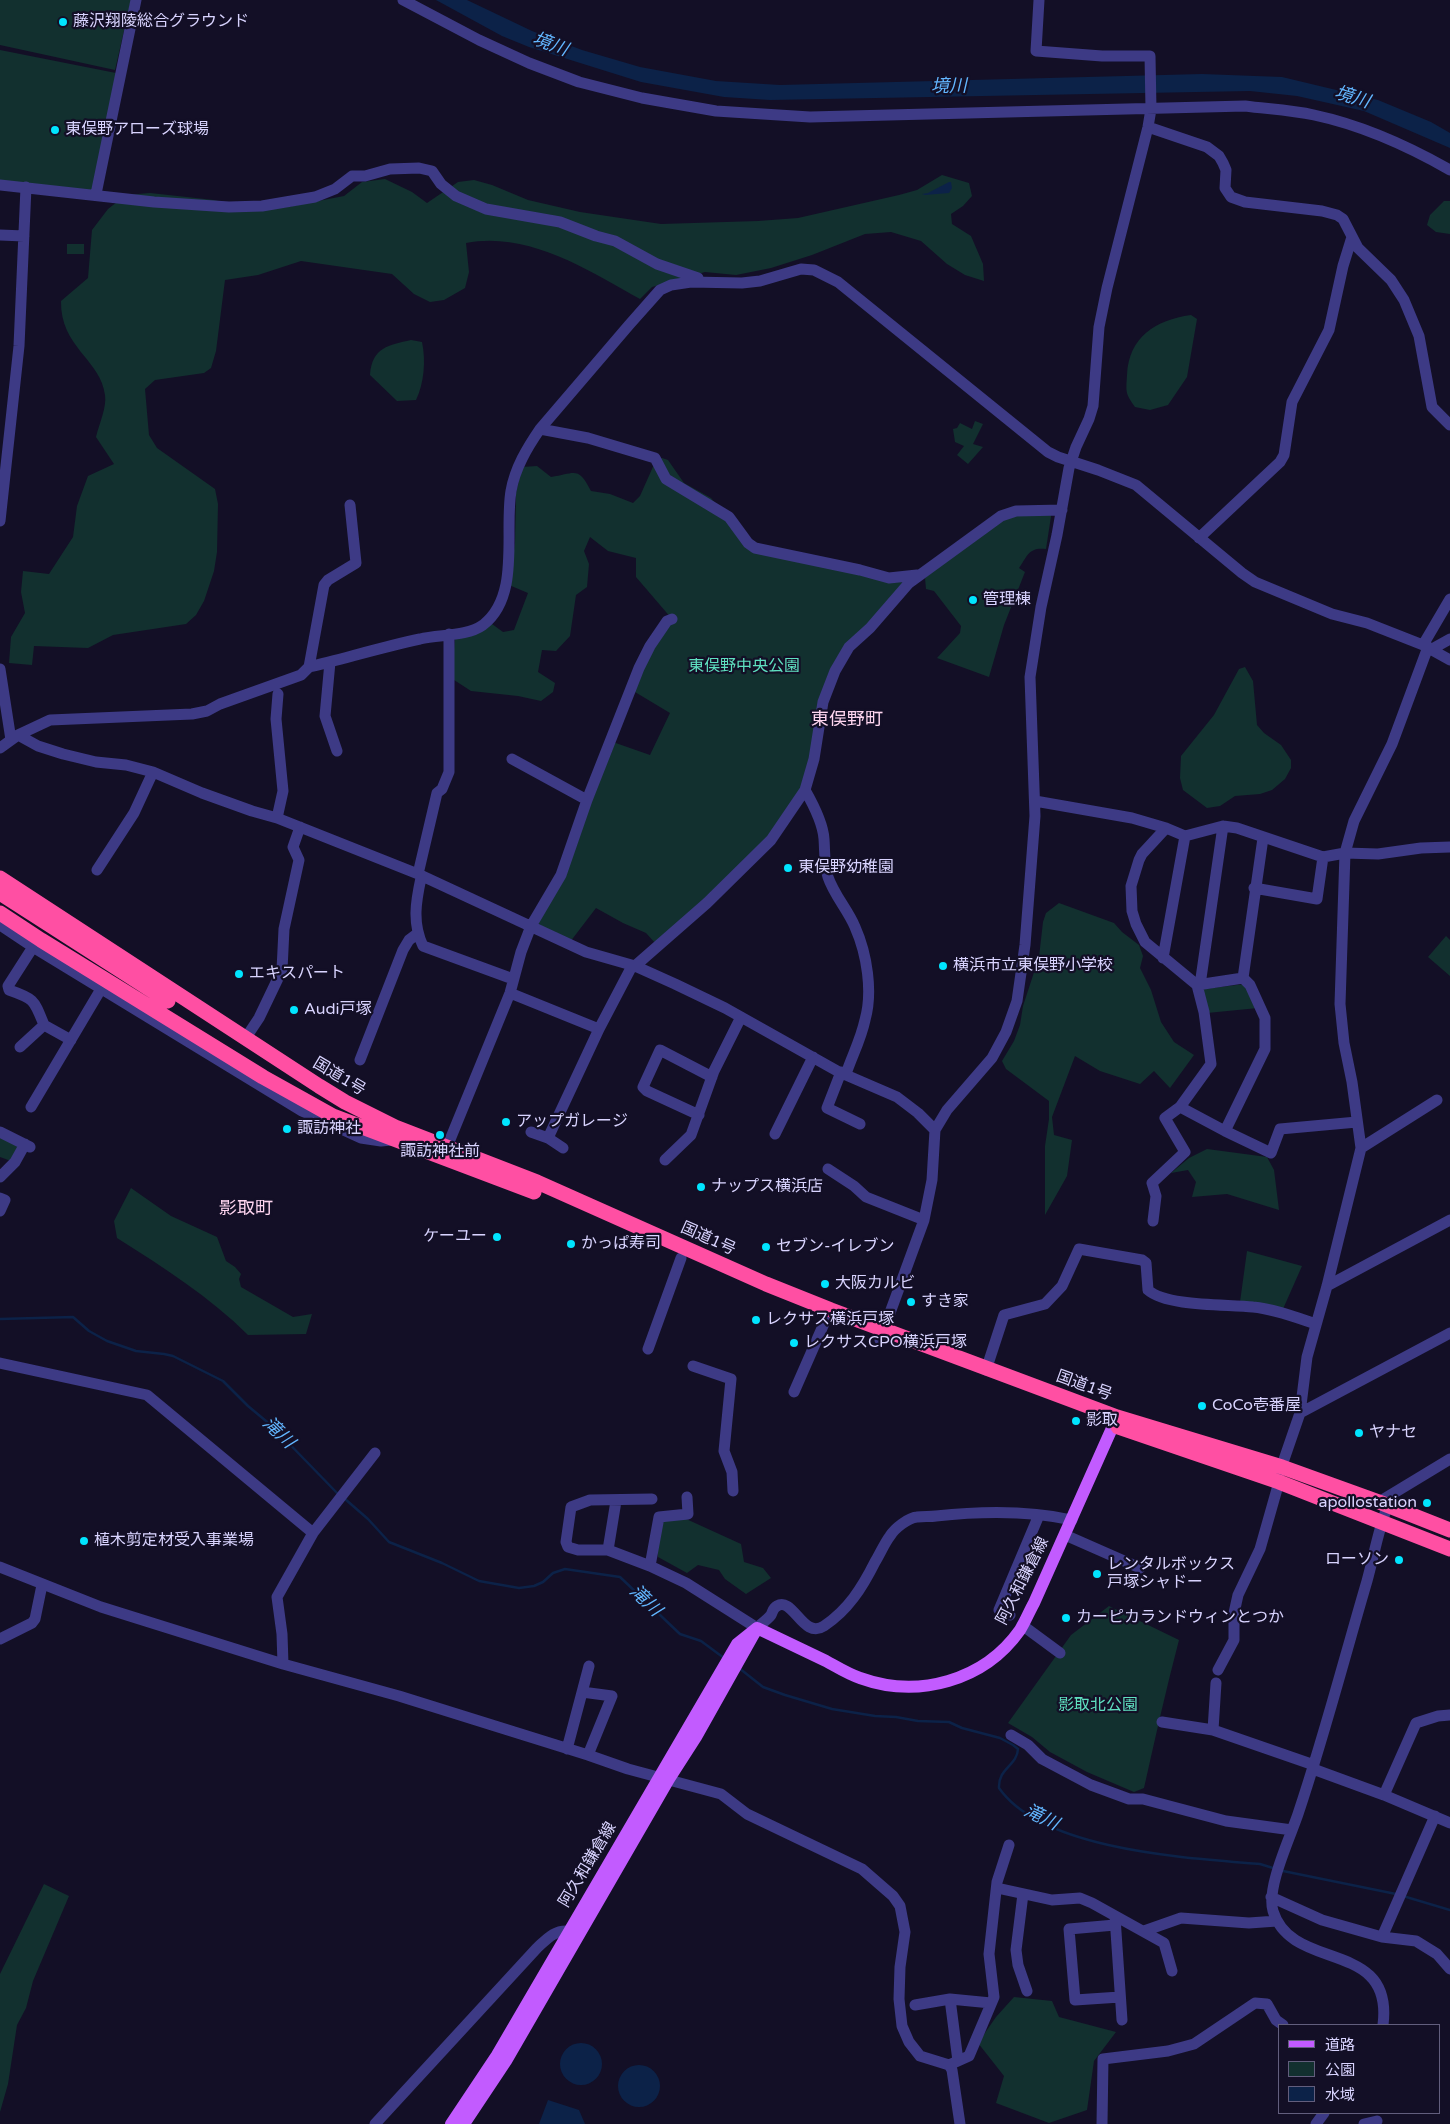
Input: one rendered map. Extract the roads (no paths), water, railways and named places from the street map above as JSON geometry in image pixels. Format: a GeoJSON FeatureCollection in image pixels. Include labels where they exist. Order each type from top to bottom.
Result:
{"type":"FeatureCollection","features":[{"type":"Feature","properties":{"kind":"highway","name":"国道1号"},"geometry":{"type":"LineString","coordinates":[[0,880],[345,1102],[395,1128],[552,1189],[882,1336],[1278,1482],[1450,1549]]}},
{"type":"Feature","properties":{"kind":"highway"},"geometry":{"type":"LineString","coordinates":[[0,893],[336,1108],[393,1139]]}},
{"type":"Feature","properties":{"kind":"highway","name":"国道1号"},"geometry":{"type":"LineString","coordinates":[[0,913],[289,1093],[333,1116],[537,1193],[681,1258],[826,1319],[986,1370],[1115,1421],[1282,1467],[1383,1503],[1450,1530]]}},
{"type":"Feature","properties":{"kind":"main road","name":"阿久和鎌倉線"},"geometry":{"type":"LineString","coordinates":[[451,2124],[497,2055],[568,1931],[664,1779],[696,1737],[757,1628],[859,1678],[886,1686],[903,1688],[942,1683],[984,1666],[1005,1647],[1022,1625],[1072,1520],[1115,1421]]}},
{"type":"Feature","properties":{"kind":"main road","name":"阿久和鎌倉線"},"geometry":{"type":"LineString","coordinates":[[464,2124],[506,2061],[664,1779]]}},
{"type":"Feature","properties":{"kind":"street"},"geometry":{"type":"LineString","coordinates":[[96,194],[136,0]]}},
{"type":"Feature","properties":{"kind":"street"},"geometry":{"type":"LineString","coordinates":[[403,0],[479,40],[529,63],[579,82],[642,98],[716,111],[810,116],[1245,106],[1316,115],[1378,135],[1450,170]]}},
{"type":"Feature","properties":{"kind":"street"},"geometry":{"type":"LineString","coordinates":[[882,1336],[924,1220],[932,1180],[935,1130],[947,1110],[992,1058],[1006,1032],[1016,1001],[1025,945],[1033,860],[1035,801],[1030,677],[1041,607],[1071,462],[1090,419],[1093,406],[1101,317],[1148,127],[1151,107],[1150,56],[1102,56],[1036,51],[1039,0]]}},
{"type":"Feature","properties":{"kind":"street"},"geometry":{"type":"LineString","coordinates":[[1148,127],[1214,151],[1219,156],[1226,170],[1225,188],[1231,197],[1245,202],[1322,211],[1337,215],[1347,225],[1358,248],[1390,280],[1404,300],[1419,336],[1432,407],[1450,425]]}},
{"type":"Feature","properties":{"kind":"street"},"geometry":{"type":"LineString","coordinates":[[0,185],[96,194],[154,202],[220,206],[262,206],[315,197],[335,189],[352,176],[365,176],[397,169],[419,168],[432,171],[441,184],[456,196],[486,209],[560,222],[615,241],[657,264],[690,276],[720,283]]}},
{"type":"Feature","properties":{"kind":"street"},"geometry":{"type":"LineString","coordinates":[[0,521],[19,346],[26,187]]}},
{"type":"Feature","properties":{"kind":"street"},"geometry":{"type":"LineString","coordinates":[[0,235],[24,236]]}},
{"type":"Feature","properties":{"kind":"street"},"geometry":{"type":"LineString","coordinates":[[1199,538],[1280,462],[1284,455],[1292,402],[1329,330],[1343,266],[1352,237]]}},
{"type":"Feature","properties":{"kind":"street"},"geometry":{"type":"LineString","coordinates":[[0,748],[42,723],[59,719],[192,714],[207,711],[220,704],[243,698],[301,675],[309,667],[419,639],[482,626],[491,617],[502,596],[509,558],[511,492],[516,473],[528,447],[540,430],[660,290],[680,283],[742,283],[760,281],[801,269],[814,270],[838,282],[1048,452],[1136,485],[1255,582],[1332,614],[1367,623],[1428,647],[1450,660]]}},
{"type":"Feature","properties":{"kind":"street"},"geometry":{"type":"LineString","coordinates":[[540,430],[588,438],[655,458],[666,479],[729,517],[748,543],[755,548],[889,578],[919,574]]}},
{"type":"Feature","properties":{"kind":"street"},"geometry":{"type":"LineString","coordinates":[[309,667],[324,585],[328,580],[356,563],[350,505]]}},
{"type":"Feature","properties":{"kind":"street"},"geometry":{"type":"LineString","coordinates":[[548,1138],[599,1029],[634,966],[707,902],[771,840],[805,790],[814,759],[823,702],[835,671],[850,647],[919,574],[1007,513],[1062,510]]}},
{"type":"Feature","properties":{"kind":"street"},"geometry":{"type":"LineString","coordinates":[[1218,1670],[1234,1640],[1234,1613],[1238,1595],[1260,1549],[1282,1467],[1300,1413],[1307,1357],[1327,1286],[1361,1148],[1340,1004],[1345,853],[1354,821],[1392,744],[1428,647],[1450,598]]}},
{"type":"Feature","properties":{"kind":"street"},"geometry":{"type":"LineString","coordinates":[[447,1147],[510,993],[521,952],[531,926],[561,875],[641,663],[667,621],[672,619]]}},
{"type":"Feature","properties":{"kind":"street"},"geometry":{"type":"LineString","coordinates":[[449,634],[449,772],[442,788],[437,793],[420,876],[416,899],[415,921],[417,934],[423,946],[513,979]]}},
{"type":"Feature","properties":{"kind":"street"},"geometry":{"type":"LineString","coordinates":[[1428,647],[1450,639]]}},
{"type":"Feature","properties":{"kind":"street"},"geometry":{"type":"LineString","coordinates":[[330,662],[326,716],[337,751]]}},
{"type":"Feature","properties":{"kind":"street"},"geometry":{"type":"LineString","coordinates":[[0,669],[4,720],[15,738],[63,754],[153,772],[218,799],[277,818],[420,876],[470,897],[586,952],[634,966],[741,1017],[844,1073],[906,1102],[935,1130]]}},
{"type":"Feature","properties":{"kind":"street"},"geometry":{"type":"LineString","coordinates":[[277,818],[283,792],[277,736],[278,694]]}},
{"type":"Feature","properties":{"kind":"street"},"geometry":{"type":"LineString","coordinates":[[512,759],[588,800]]}},
{"type":"Feature","properties":{"kind":"street"},"geometry":{"type":"LineString","coordinates":[[97,870],[134,812],[153,772]]}},
{"type":"Feature","properties":{"kind":"street"},"geometry":{"type":"LineString","coordinates":[[805,790],[820,821],[829,879],[855,926],[864,960],[869,998],[868,1010],[844,1073],[827,1108],[860,1124]]}},
{"type":"Feature","properties":{"kind":"street"},"geometry":{"type":"LineString","coordinates":[[1035,801],[1132,818],[1185,836],[1222,826],[1238,828],[1323,857],[1345,853],[1385,853],[1421,848],[1450,847]]}},
{"type":"Feature","properties":{"kind":"street"},"geometry":{"type":"LineString","coordinates":[[1153,1221],[1156,1196],[1152,1183],[1185,1152],[1165,1118],[1180,1107],[1211,1064],[1204,1012],[1198,985],[1222,826]]}},
{"type":"Feature","properties":{"kind":"street"},"geometry":{"type":"LineString","coordinates":[[245,1039],[259,1018],[282,970],[284,929],[299,860],[293,847],[300,827]]}},
{"type":"Feature","properties":{"kind":"street"},"geometry":{"type":"LineString","coordinates":[[1166,828],[1142,854],[1131,886],[1132,911],[1145,942],[1198,985],[1243,978]]}},
{"type":"Feature","properties":{"kind":"street"},"geometry":{"type":"LineString","coordinates":[[1163,958],[1185,836]]}},
{"type":"Feature","properties":{"kind":"street"},"geometry":{"type":"LineString","coordinates":[[1243,978],[1254,888],[1263,838]]}},
{"type":"Feature","properties":{"kind":"street"},"geometry":{"type":"LineString","coordinates":[[1254,888],[1317,899],[1323,857]]}},
{"type":"Feature","properties":{"kind":"street"},"geometry":{"type":"LineString","coordinates":[[0,925],[101,989],[302,1111],[361,1138],[381,1141],[393,1139]]}},
{"type":"Feature","properties":{"kind":"street"},"geometry":{"type":"LineString","coordinates":[[360,1060],[403,950],[409,940],[417,934]]}},
{"type":"Feature","properties":{"kind":"street"},"geometry":{"type":"LineString","coordinates":[[33,947],[8,986],[9,990],[30,997],[44,1025],[71,1040]]}},
{"type":"Feature","properties":{"kind":"street"},"geometry":{"type":"LineString","coordinates":[[1225,1131],[1265,1049],[1265,1018],[1250,985],[1243,978]]}},
{"type":"Feature","properties":{"kind":"street"},"geometry":{"type":"LineString","coordinates":[[31,1106],[101,989]]}},
{"type":"Feature","properties":{"kind":"street"},"geometry":{"type":"LineString","coordinates":[[510,993],[599,1029]]}},
{"type":"Feature","properties":{"kind":"street"},"geometry":{"type":"LineString","coordinates":[[665,1160],[688,1139],[723,1050],[741,1017]]}},
{"type":"Feature","properties":{"kind":"street"},"geometry":{"type":"LineString","coordinates":[[20,1047],[44,1025]]}},
{"type":"Feature","properties":{"kind":"street"},"geometry":{"type":"LineString","coordinates":[[699,1115],[647,1091],[643,1086],[660,1050],[712,1076]]}},
{"type":"Feature","properties":{"kind":"street"},"geometry":{"type":"LineString","coordinates":[[775,1134],[813,1057]]}},
{"type":"Feature","properties":{"kind":"street"},"geometry":{"type":"LineString","coordinates":[[1361,1148],[1437,1100]]}},
{"type":"Feature","properties":{"kind":"street"},"geometry":{"type":"LineString","coordinates":[[1180,1107],[1270,1153],[1280,1129],[1357,1122]]}},
{"type":"Feature","properties":{"kind":"street"},"geometry":{"type":"LineString","coordinates":[[0,1132],[28,1146],[0,1177]]}},
{"type":"Feature","properties":{"kind":"street"},"geometry":{"type":"LineString","coordinates":[[531,1132],[548,1138],[563,1148]]}},
{"type":"Feature","properties":{"kind":"street"},"geometry":{"type":"LineString","coordinates":[[828,1169],[854,1186],[866,1197],[924,1220]]}},
{"type":"Feature","properties":{"kind":"street"},"geometry":{"type":"LineString","coordinates":[[0,1198],[5,1200],[0,1211]]}},
{"type":"Feature","properties":{"kind":"street"},"geometry":{"type":"LineString","coordinates":[[1327,1286],[1450,1220]]}},
{"type":"Feature","properties":{"kind":"street"},"geometry":{"type":"LineString","coordinates":[[986,1370],[1004,1315],[1045,1304],[1062,1286],[1079,1249],[1142,1260],[1146,1264],[1148,1290],[1169,1298],[1202,1304],[1254,1307],[1287,1314],[1316,1324]]}},
{"type":"Feature","properties":{"kind":"street"},"geometry":{"type":"LineString","coordinates":[[648,1349],[681,1258]]}},
{"type":"Feature","properties":{"kind":"street"},"geometry":{"type":"LineString","coordinates":[[794,1392],[826,1319]]}},
{"type":"Feature","properties":{"kind":"street"},"geometry":{"type":"LineString","coordinates":[[1300,1413],[1450,1333]]}},
{"type":"Feature","properties":{"kind":"street"},"geometry":{"type":"LineString","coordinates":[[0,1363],[147,1395],[312,1533]]}},
{"type":"Feature","properties":{"kind":"street"},"geometry":{"type":"LineString","coordinates":[[694,1366],[731,1379],[724,1451],[732,1472],[733,1491]]}},
{"type":"Feature","properties":{"kind":"street"},"geometry":{"type":"LineString","coordinates":[[283,1664],[282,1634],[277,1597],[312,1533],[375,1453]]}},
{"type":"Feature","properties":{"kind":"street"},"geometry":{"type":"LineString","coordinates":[[1383,2024],[1382,1998],[1376,1984],[1366,1972],[1355,1964],[1292,1940],[1277,1921],[1273,1913],[1270,1897],[1275,1877],[1314,1767],[1372,1564],[1383,1503],[1450,1460]]}},
{"type":"Feature","properties":{"kind":"street"},"geometry":{"type":"LineString","coordinates":[[650,1566],[659,1517],[688,1514],[687,1497]]}},
{"type":"Feature","properties":{"kind":"street"},"geometry":{"type":"LineString","coordinates":[[652,1499],[590,1500],[571,1506],[566,1542],[568,1547],[578,1550],[608,1550],[650,1566],[686,1583],[757,1628],[778,1604],[792,1608],[803,1623],[816,1628],[824,1627],[849,1606],[864,1583],[889,1536],[896,1529],[916,1517],[986,1511],[1039,1515],[1072,1520]]}},
{"type":"Feature","properties":{"kind":"street"},"geometry":{"type":"LineString","coordinates":[[608,1550],[616,1501]]}},
{"type":"Feature","properties":{"kind":"street"},"geometry":{"type":"LineString","coordinates":[[1010,1615],[999,1610],[1039,1515]]}},
{"type":"Feature","properties":{"kind":"street"},"geometry":{"type":"LineString","coordinates":[[1065,1535],[1140,1568]]}},
{"type":"Feature","properties":{"kind":"street"},"geometry":{"type":"LineString","coordinates":[[0,1567],[101,1607],[283,1664],[399,1696],[664,1779],[721,1794],[747,1814],[862,1869],[888,1890],[900,1906],[905,1932],[899,1999],[902,2026],[909,2042],[920,2056],[954,2063],[969,2056],[994,1997],[989,1954],[996,1888],[1009,1845]]}},
{"type":"Feature","properties":{"kind":"street"},"geometry":{"type":"LineString","coordinates":[[0,1639],[32,1623],[35,1619],[42,1585]]}},
{"type":"Feature","properties":{"kind":"street"},"geometry":{"type":"LineString","coordinates":[[1022,1625],[1060,1653]]}},
{"type":"Feature","properties":{"kind":"street"},"geometry":{"type":"LineString","coordinates":[[567,1748],[588,1666]]}},
{"type":"Feature","properties":{"kind":"street"},"geometry":{"type":"LineString","coordinates":[[1212,1730],[1216,1683]]}},
{"type":"Feature","properties":{"kind":"street"},"geometry":{"type":"LineString","coordinates":[[582,1692],[612,1696],[588,1755]]}},
{"type":"Feature","properties":{"kind":"street"},"geometry":{"type":"LineString","coordinates":[[1384,1795],[1416,1723],[1438,1716],[1450,1715]]}},
{"type":"Feature","properties":{"kind":"street"},"geometry":{"type":"LineString","coordinates":[[1162,1722],[1212,1730],[1314,1767],[1450,1822]]}},
{"type":"Feature","properties":{"kind":"street"},"geometry":{"type":"LineString","coordinates":[[1012,1735],[1028,1745],[1042,1759],[1091,1785],[1129,1799],[1143,1799],[1226,1821],[1292,1830]]}},
{"type":"Feature","properties":{"kind":"street"},"geometry":{"type":"LineString","coordinates":[[1382,1936],[1435,1816]]}},
{"type":"Feature","properties":{"kind":"street"},"geometry":{"type":"LineString","coordinates":[[996,1888],[1052,1900],[1080,1898],[1115,1920],[1144,1931],[1164,1943],[1172,1971]]}},
{"type":"Feature","properties":{"kind":"street"},"geometry":{"type":"LineString","coordinates":[[1024,1894],[1016,1950],[1018,1965],[1027,1991]]}},
{"type":"Feature","properties":{"kind":"street"},"geometry":{"type":"LineString","coordinates":[[1270,1897],[1322,1920],[1382,1936],[1416,1941],[1437,1954],[1450,1969]]}},
{"type":"Feature","properties":{"kind":"street"},"geometry":{"type":"LineString","coordinates":[[1144,1931],[1181,1918],[1249,1923],[1277,1921]]}},
{"type":"Feature","properties":{"kind":"street"},"geometry":{"type":"LineString","coordinates":[[1115,1920],[1069,1929],[1075,2000],[1120,1997]]}},
{"type":"Feature","properties":{"kind":"street"},"geometry":{"type":"LineString","coordinates":[[1115,1920],[1122,2020]]}},
{"type":"Feature","properties":{"kind":"street"},"geometry":{"type":"LineString","coordinates":[[375,2124],[538,1948],[553,1934],[568,1931]]}},
{"type":"Feature","properties":{"kind":"street"},"geometry":{"type":"LineString","coordinates":[[950,1999],[954,2063],[952,2070],[960,2124]]}},
{"type":"Feature","properties":{"kind":"street"},"geometry":{"type":"LineString","coordinates":[[915,2005],[950,1999],[991,2003]]}},
{"type":"Feature","properties":{"kind":"street"},"geometry":{"type":"LineString","coordinates":[[1102,2124],[1103,2059],[1168,2051],[1194,2044],[1255,2003],[1267,2004],[1276,2020],[1282,2024]]}},
{"type":"Feature","properties":{"kind":"street"},"geometry":{"type":"LineString","coordinates":[[1364,2124],[1377,2121]]}},
{"type":"Feature","properties":{"kind":"water","name":"境川"},"geometry":{"type":"Polygon","coordinates":[[[436,0],[467,0],[532,31],[582,50],[640,67],[716,81],[780,85],[1202,74],[1282,77],[1378,100],[1431,122],[1450,133],[1450,148],[1364,111],[1297,96],[1250,91],[770,100],[724,97],[641,82],[529,47],[502,36],[436,0]]]}},
{"type":"Feature","properties":{"kind":"water"},"geometry":{"type":"Polygon","coordinates":[[[951,182],[952,188],[949,193],[922,194],[928,193],[951,182]]]}},
{"type":"Feature","properties":{"kind":"water"},"geometry":{"type":"Polygon","coordinates":[[[585,2043],[593,2046],[599,2052],[602,2064],[599,2076],[593,2082],[577,2085],[569,2082],[563,2076],[560,2060],[563,2052],[569,2046],[585,2043]]]}},
{"type":"Feature","properties":{"kind":"water"},"geometry":{"type":"Polygon","coordinates":[[[643,2065],[651,2068],[657,2074],[660,2086],[657,2098],[651,2104],[635,2107],[627,2104],[621,2098],[618,2082],[621,2074],[627,2068],[643,2065]]]}},
{"type":"Feature","properties":{"kind":"water"},"geometry":{"type":"Polygon","coordinates":[[[548,2100],[579,2110],[585,2124],[539,2124],[548,2100]]]}},
{"type":"Feature","properties":{"kind":"waterway","name":"滝川"},"geometry":{"type":"LineString","coordinates":[[0,1319],[73,1317],[89,1331],[107,1341],[136,1351],[173,1356],[223,1381],[248,1406],[272,1426],[338,1494]]}},
{"type":"Feature","properties":{"kind":"waterway","name":"滝川"},"geometry":{"type":"LineString","coordinates":[[345,1499],[368,1519],[389,1542],[442,1563],[479,1581],[519,1588],[534,1586],[543,1582],[553,1573],[565,1569],[620,1577],[680,1634],[701,1641],[724,1658]]}},
{"type":"Feature","properties":{"kind":"waterway","name":"滝川"},"geometry":{"type":"LineString","coordinates":[[739,1668],[763,1687],[832,1709],[918,1721],[949,1722],[962,1728],[1000,1738],[1018,1749],[1017,1755],[1001,1776],[999,1788],[1020,1809],[1048,1826],[1082,1838],[1119,1847],[1158,1854],[1260,1864],[1273,1868]]}},
{"type":"Feature","properties":{"kind":"waterway","name":"滝川"},"geometry":{"type":"LineString","coordinates":[[1283,1871],[1396,1894]]}},
{"type":"Feature","properties":{"kind":"waterway","name":"滝川"},"geometry":{"type":"LineString","coordinates":[[1403,1896],[1450,1910]]}},
{"type":"Feature","properties":{"kind":"place","name":"藤沢翔陵総合グラウンド"},"geometry":{"type":"Point","coordinates":[63,22]}},
{"type":"Feature","properties":{"kind":"place","name":"東俣野アローズ球場"},"geometry":{"type":"Point","coordinates":[55,130]}},
{"type":"Feature","properties":{"kind":"place","name":"管理棟"},"geometry":{"type":"Point","coordinates":[973,600]}},
{"type":"Feature","properties":{"kind":"place","name":"東俣野幼稚園"},"geometry":{"type":"Point","coordinates":[788,868]}},
{"type":"Feature","properties":{"kind":"place","name":"横浜市立東俣野小学校"},"geometry":{"type":"Point","coordinates":[943,966]}},
{"type":"Feature","properties":{"kind":"place","name":"エキスパート"},"geometry":{"type":"Point","coordinates":[239,974]}},
{"type":"Feature","properties":{"kind":"place","name":"Audi戸塚"},"geometry":{"type":"Point","coordinates":[294,1010]}},
{"type":"Feature","properties":{"kind":"place","name":"アップガレージ"},"geometry":{"type":"Point","coordinates":[506,1122]}},
{"type":"Feature","properties":{"kind":"place","name":"諏訪神社"},"geometry":{"type":"Point","coordinates":[287,1129]}},
{"type":"Feature","properties":{"kind":"place","name":"諏訪神社前"},"geometry":{"type":"Point","coordinates":[440,1135]}},
{"type":"Feature","properties":{"kind":"place","name":"ナップス横浜店"},"geometry":{"type":"Point","coordinates":[701,1187]}},
{"type":"Feature","properties":{"kind":"place","name":"ケーユー"},"geometry":{"type":"Point","coordinates":[497,1237]}},
{"type":"Feature","properties":{"kind":"place","name":"かっぱ寿司"},"geometry":{"type":"Point","coordinates":[571,1244]}},
{"type":"Feature","properties":{"kind":"place","name":"セブン-イレブン"},"geometry":{"type":"Point","coordinates":[766,1247]}},
{"type":"Feature","properties":{"kind":"place","name":"大阪カルビ"},"geometry":{"type":"Point","coordinates":[825,1284]}},
{"type":"Feature","properties":{"kind":"place","name":"すき家"},"geometry":{"type":"Point","coordinates":[911,1302]}},
{"type":"Feature","properties":{"kind":"place","name":"レクサス横浜戸塚"},"geometry":{"type":"Point","coordinates":[756,1320]}},
{"type":"Feature","properties":{"kind":"place","name":"レクサスCPO横浜戸塚"},"geometry":{"type":"Point","coordinates":[794,1343]}},
{"type":"Feature","properties":{"kind":"place","name":"CoCo壱番屋"},"geometry":{"type":"Point","coordinates":[1202,1406]}},
{"type":"Feature","properties":{"kind":"place","name":"影取"},"geometry":{"type":"Point","coordinates":[1076,1421]}},
{"type":"Feature","properties":{"kind":"place","name":"ヤナセ"},"geometry":{"type":"Point","coordinates":[1359,1433]}},
{"type":"Feature","properties":{"kind":"place","name":"apollostation"},"geometry":{"type":"Point","coordinates":[1427,1503]}},
{"type":"Feature","properties":{"kind":"place","name":"植木剪定材受入事業場"},"geometry":{"type":"Point","coordinates":[84,1541]}},
{"type":"Feature","properties":{"kind":"place","name":"ローソン"},"geometry":{"type":"Point","coordinates":[1399,1560]}},
{"type":"Feature","properties":{"kind":"place","name":"レンタルボックス 戸塚シャドー"},"geometry":{"type":"Point","coordinates":[1097,1574]}},
{"type":"Feature","properties":{"kind":"place","name":"カーピカランドウィンとつか"},"geometry":{"type":"Point","coordinates":[1066,1618]}},
{"type":"Feature","properties":{"kind":"district","name":"東俣野町"},"geometry":{"type":"Point","coordinates":[847,720]}},
{"type":"Feature","properties":{"kind":"district","name":"影取町"},"geometry":{"type":"Point","coordinates":[246,1209]}},
{"type":"Feature","properties":{"kind":"park label","name":"東俣野中央公園"},"geometry":{"type":"Point","coordinates":[744,667]}},
{"type":"Feature","properties":{"kind":"park label","name":"影取北公園"},"geometry":{"type":"Point","coordinates":[1098,1706]}}]}
